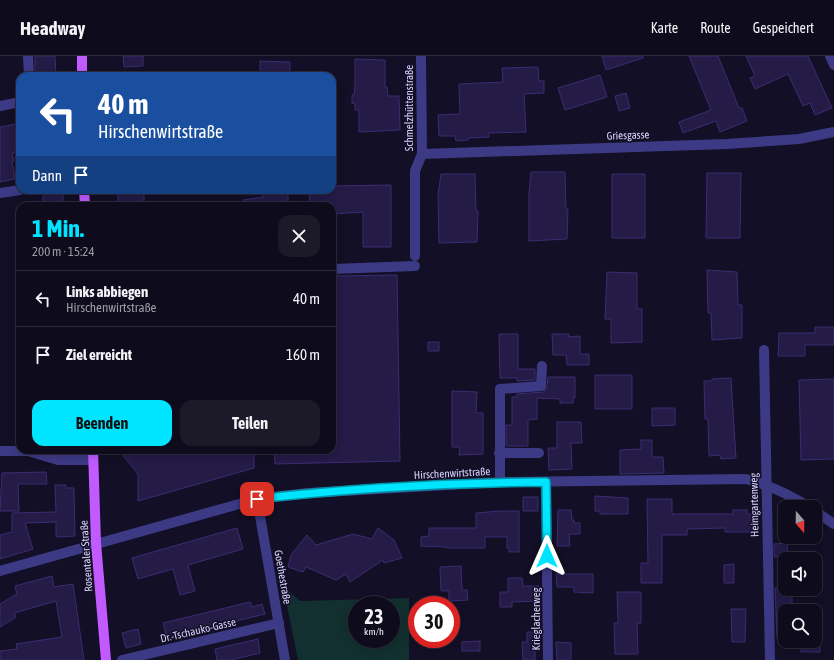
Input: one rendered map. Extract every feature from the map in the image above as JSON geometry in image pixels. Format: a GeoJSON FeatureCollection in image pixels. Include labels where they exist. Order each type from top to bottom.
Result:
{"type":"FeatureCollection","features":[{"type":"Feature","properties":{"kind":"main road"},"geometry":{"type":"LineString","coordinates":[[82,56],[82,72]]}},
{"type":"Feature","properties":{"kind":"main road","name":"Rosentaler Straße"},"geometry":{"type":"LineString","coordinates":[[93,455],[96,543],[106,660]]}},
{"type":"Feature","properties":{"kind":"street"},"geometry":{"type":"LineString","coordinates":[[28,56],[29,72]]}},
{"type":"Feature","properties":{"kind":"street","name":"Schmelzhüttenstraße"},"geometry":{"type":"LineString","coordinates":[[336,269],[415,261],[415,171],[422,154],[421,56]]}},
{"type":"Feature","properties":{"kind":"street"},"geometry":{"type":"LineString","coordinates":[[830,56],[834,64]]}},
{"type":"Feature","properties":{"kind":"street"},"geometry":{"type":"LineString","coordinates":[[0,106],[16,103]]}},
{"type":"Feature","properties":{"kind":"street","name":"Griesgasse"},"geometry":{"type":"LineString","coordinates":[[422,154],[727,144],[799,139],[834,132]]}},
{"type":"Feature","properties":{"kind":"street"},"geometry":{"type":"LineString","coordinates":[[0,192],[16,190]]}},
{"type":"Feature","properties":{"kind":"street","name":"Heimgartenweg"},"geometry":{"type":"LineString","coordinates":[[764,350],[770,660]]}},
{"type":"Feature","properties":{"kind":"street"},"geometry":{"type":"LineString","coordinates":[[500,482],[500,389],[541,386],[542,366]]}},
{"type":"Feature","properties":{"kind":"street"},"geometry":{"type":"LineString","coordinates":[[0,451],[16,451]]}},
{"type":"Feature","properties":{"kind":"street"},"geometry":{"type":"LineString","coordinates":[[499,454],[539,453]]}},
{"type":"Feature","properties":{"kind":"street"},"geometry":{"type":"LineString","coordinates":[[38,454],[58,460],[93,455]]}},
{"type":"Feature","properties":{"kind":"street","name":"Hirschenwirtstraße"},"geometry":{"type":"LineString","coordinates":[[0,571],[257,499],[316,492],[500,482],[746,479],[766,484],[798,500]]}},
{"type":"Feature","properties":{"kind":"street","name":"Krieglacherweg"},"geometry":{"type":"LineString","coordinates":[[546,482],[548,660]]}},
{"type":"Feature","properties":{"kind":"street","name":"Goethestraße"},"geometry":{"type":"LineString","coordinates":[[257,499],[286,660]]}},
{"type":"Feature","properties":{"kind":"street"},"geometry":{"type":"LineString","coordinates":[[822,516],[834,524]]}},
{"type":"Feature","properties":{"kind":"street","name":"Dr.-Tschauko-Gasse"},"geometry":{"type":"LineString","coordinates":[[122,660],[279,623]]}},
{"type":"Feature","properties":{"kind":"green space"},"geometry":{"type":"Polygon","coordinates":[[[283,586],[300,601],[348,600],[348,648],[400,648],[400,598],[408,598],[409,660],[298,660],[283,586]]]}},
{"type":"Feature","properties":{"kind":"building"},"geometry":{"type":"Polygon","coordinates":[[[35,56],[55,56],[56,72],[35,72],[35,56]]]}},
{"type":"Feature","properties":{"kind":"building"},"geometry":{"type":"Polygon","coordinates":[[[123,56],[143,56],[143,66],[124,67],[123,56]]]}},
{"type":"Feature","properties":{"kind":"building"},"geometry":{"type":"Polygon","coordinates":[[[602,56],[643,56],[643,58],[606,70],[602,56]]]}},
{"type":"Feature","properties":{"kind":"building"},"geometry":{"type":"Polygon","coordinates":[[[689,56],[718,56],[739,108],[742,108],[747,121],[720,132],[716,121],[683,133],[679,122],[711,110],[689,56]]]}},
{"type":"Feature","properties":{"kind":"building"},"geometry":{"type":"Polygon","coordinates":[[[746,56],[808,56],[832,108],[815,115],[810,103],[803,106],[788,74],[755,89],[750,78],[755,76],[746,56]]]}},
{"type":"Feature","properties":{"kind":"building"},"geometry":{"type":"Polygon","coordinates":[[[355,59],[385,60],[385,87],[387,87],[388,96],[399,96],[400,130],[359,132],[359,110],[355,110],[355,104],[352,103],[352,95],[354,95],[355,85],[355,59]]]}},
{"type":"Feature","properties":{"kind":"building"},"geometry":{"type":"Polygon","coordinates":[[[260,61],[290,62],[290,72],[260,72],[260,61]]]}},
{"type":"Feature","properties":{"kind":"building"},"geometry":{"type":"Polygon","coordinates":[[[538,67],[539,81],[544,81],[544,93],[524,94],[526,132],[489,133],[489,137],[468,138],[468,140],[456,141],[455,136],[439,136],[438,115],[460,114],[459,84],[503,82],[502,68],[538,67]]]}},
{"type":"Feature","properties":{"kind":"building"},"geometry":{"type":"Polygon","coordinates":[[[600,75],[607,97],[565,110],[558,88],[600,75]]]}},
{"type":"Feature","properties":{"kind":"building"},"geometry":{"type":"Polygon","coordinates":[[[626,93],[630,108],[619,111],[615,96],[626,93]]]}},
{"type":"Feature","properties":{"kind":"building"},"geometry":{"type":"Polygon","coordinates":[[[16,124],[16,152],[12,153],[15,179],[0,182],[0,127],[16,124]]]}},
{"type":"Feature","properties":{"kind":"building"},"geometry":{"type":"Polygon","coordinates":[[[531,172],[565,172],[566,209],[568,209],[567,239],[529,241],[529,193],[531,172]]]}},
{"type":"Feature","properties":{"kind":"building"},"geometry":{"type":"Polygon","coordinates":[[[707,173],[741,173],[740,238],[706,238],[707,173]]]}},
{"type":"Feature","properties":{"kind":"building"},"geometry":{"type":"Polygon","coordinates":[[[441,174],[475,174],[476,211],[478,211],[477,242],[439,243],[438,195],[441,174]]]}},
{"type":"Feature","properties":{"kind":"building"},"geometry":{"type":"Polygon","coordinates":[[[612,174],[645,174],[645,238],[612,238],[612,174]]]}},
{"type":"Feature","properties":{"kind":"building"},"geometry":{"type":"Polygon","coordinates":[[[391,185],[391,247],[363,247],[363,212],[336,214],[336,202],[310,202],[309,194],[336,194],[336,186],[391,185]]]}},
{"type":"Feature","properties":{"kind":"building"},"geometry":{"type":"Polygon","coordinates":[[[43,194],[63,194],[63,202],[43,202],[43,194]]]}},
{"type":"Feature","properties":{"kind":"building"},"geometry":{"type":"Polygon","coordinates":[[[118,194],[144,194],[144,202],[118,202],[118,194]]]}},
{"type":"Feature","properties":{"kind":"building"},"geometry":{"type":"Polygon","coordinates":[[[263,194],[288,194],[288,202],[243,202],[243,200],[263,197],[263,194]]]}},
{"type":"Feature","properties":{"kind":"building"},"geometry":{"type":"Polygon","coordinates":[[[707,270],[737,272],[738,305],[742,305],[742,338],[712,340],[711,313],[708,313],[707,270]]]}},
{"type":"Feature","properties":{"kind":"building"},"geometry":{"type":"Polygon","coordinates":[[[607,272],[637,273],[637,309],[642,309],[642,342],[611,343],[611,319],[605,319],[607,272]]]}},
{"type":"Feature","properties":{"kind":"building"},"geometry":{"type":"Polygon","coordinates":[[[397,275],[400,461],[275,464],[274,454],[336,454],[336,276],[397,275]]]}},
{"type":"Feature","properties":{"kind":"building"},"geometry":{"type":"Polygon","coordinates":[[[815,327],[834,327],[834,345],[805,345],[805,356],[778,356],[779,333],[815,333],[815,327]]]}},
{"type":"Feature","properties":{"kind":"building"},"geometry":{"type":"Polygon","coordinates":[[[499,334],[518,334],[518,369],[535,369],[535,380],[517,381],[517,378],[500,378],[499,334]]]}},
{"type":"Feature","properties":{"kind":"building"},"geometry":{"type":"Polygon","coordinates":[[[552,334],[569,334],[569,337],[580,336],[580,354],[589,354],[589,365],[567,365],[566,355],[553,355],[552,334]]]}},
{"type":"Feature","properties":{"kind":"building"},"geometry":{"type":"Polygon","coordinates":[[[428,342],[439,342],[439,351],[428,351],[428,342]]]}},
{"type":"Feature","properties":{"kind":"building"},"geometry":{"type":"Polygon","coordinates":[[[595,375],[632,375],[632,409],[595,409],[595,375]]]}},
{"type":"Feature","properties":{"kind":"building"},"geometry":{"type":"Polygon","coordinates":[[[548,377],[575,377],[575,398],[573,398],[573,403],[560,403],[560,399],[537,398],[537,419],[528,420],[528,446],[506,446],[506,425],[512,425],[512,397],[517,397],[517,394],[544,392],[547,387],[548,377]]]}},
{"type":"Feature","properties":{"kind":"building"},"geometry":{"type":"Polygon","coordinates":[[[731,378],[736,458],[721,459],[720,455],[709,456],[708,419],[705,419],[704,381],[731,378]]]}},
{"type":"Feature","properties":{"kind":"building"},"geometry":{"type":"Polygon","coordinates":[[[834,379],[834,459],[801,460],[799,380],[834,379]]]}},
{"type":"Feature","properties":{"kind":"building"},"geometry":{"type":"Polygon","coordinates":[[[452,391],[477,392],[476,413],[483,413],[483,454],[459,455],[460,447],[452,447],[452,391]]]}},
{"type":"Feature","properties":{"kind":"building"},"geometry":{"type":"Polygon","coordinates":[[[652,408],[675,408],[675,425],[652,426],[652,408]]]}},
{"type":"Feature","properties":{"kind":"building"},"geometry":{"type":"Polygon","coordinates":[[[557,422],[581,422],[582,443],[571,443],[572,469],[549,470],[548,448],[557,448],[557,422]]]}},
{"type":"Feature","properties":{"kind":"building"},"geometry":{"type":"Polygon","coordinates":[[[641,440],[652,440],[652,457],[663,457],[664,473],[620,474],[620,450],[641,449],[641,440]]]}},
{"type":"Feature","properties":{"kind":"building"},"geometry":{"type":"Polygon","coordinates":[[[122,454],[254,454],[254,468],[138,501],[138,474],[122,454]]]}},
{"type":"Feature","properties":{"kind":"building"},"geometry":{"type":"Polygon","coordinates":[[[46,472],[47,484],[18,484],[19,511],[0,511],[2,473],[46,472]]]}},
{"type":"Feature","properties":{"kind":"building"},"geometry":{"type":"Polygon","coordinates":[[[55,485],[66,485],[66,488],[74,488],[75,536],[56,537],[56,522],[25,523],[33,549],[0,559],[0,535],[12,532],[12,513],[56,512],[55,485]]]}},
{"type":"Feature","properties":{"kind":"building"},"geometry":{"type":"Polygon","coordinates":[[[595,496],[628,498],[628,514],[600,514],[600,511],[595,511],[595,496]]]}},
{"type":"Feature","properties":{"kind":"building"},"geometry":{"type":"Polygon","coordinates":[[[523,497],[538,497],[538,511],[523,511],[523,497]]]}},
{"type":"Feature","properties":{"kind":"building"},"geometry":{"type":"Polygon","coordinates":[[[647,499],[672,499],[672,514],[733,514],[733,510],[747,510],[747,514],[754,514],[754,532],[725,532],[725,528],[687,529],[687,535],[662,535],[662,583],[641,583],[641,563],[648,563],[647,499]]]}},
{"type":"Feature","properties":{"kind":"building"},"geometry":{"type":"Polygon","coordinates":[[[558,510],[571,510],[572,520],[574,520],[574,523],[580,523],[580,534],[569,534],[570,546],[557,546],[558,510]]]}},
{"type":"Feature","properties":{"kind":"building"},"geometry":{"type":"Polygon","coordinates":[[[519,511],[519,552],[509,552],[509,548],[507,548],[507,537],[485,537],[485,548],[446,548],[421,546],[421,537],[429,536],[429,528],[476,528],[476,513],[519,511]]]}},
{"type":"Feature","properties":{"kind":"building"},"geometry":{"type":"Polygon","coordinates":[[[237,528],[243,549],[188,565],[195,591],[180,595],[173,569],[138,579],[132,558],[237,528]]]}},
{"type":"Feature","properties":{"kind":"building"},"geometry":{"type":"Polygon","coordinates":[[[378,528],[394,540],[402,558],[384,563],[383,560],[350,582],[346,574],[336,580],[306,567],[303,572],[288,567],[291,555],[307,535],[316,545],[353,534],[372,539],[378,528]]]}},
{"type":"Feature","properties":{"kind":"building"},"geometry":{"type":"Polygon","coordinates":[[[774,544],[787,544],[788,552],[778,552],[778,557],[774,557],[774,544]]]}},
{"type":"Feature","properties":{"kind":"building"},"geometry":{"type":"Polygon","coordinates":[[[734,564],[734,583],[724,583],[724,565],[734,564]]]}},
{"type":"Feature","properties":{"kind":"building"},"geometry":{"type":"Polygon","coordinates":[[[461,566],[462,590],[467,590],[468,600],[460,600],[460,596],[449,596],[449,591],[441,591],[440,567],[461,566]]]}},
{"type":"Feature","properties":{"kind":"building"},"geometry":{"type":"Polygon","coordinates":[[[556,574],[593,574],[593,593],[574,592],[574,587],[557,587],[556,574]]]}},
{"type":"Feature","properties":{"kind":"building"},"geometry":{"type":"Polygon","coordinates":[[[52,576],[54,587],[73,584],[84,660],[0,660],[0,651],[17,649],[16,644],[62,637],[56,601],[14,613],[16,617],[0,627],[0,604],[17,594],[15,586],[52,576]]]}},
{"type":"Feature","properties":{"kind":"building"},"geometry":{"type":"Polygon","coordinates":[[[508,578],[522,578],[523,586],[539,586],[539,601],[512,602],[512,607],[500,607],[500,592],[508,592],[508,578]]]}},
{"type":"Feature","properties":{"kind":"building"},"geometry":{"type":"Polygon","coordinates":[[[775,588],[778,588],[778,596],[792,596],[792,604],[778,604],[777,638],[775,588]]]}},
{"type":"Feature","properties":{"kind":"building"},"geometry":{"type":"Polygon","coordinates":[[[617,592],[641,592],[641,623],[637,623],[638,654],[615,654],[614,623],[618,623],[617,592]]]}},
{"type":"Feature","properties":{"kind":"building"},"geometry":{"type":"Polygon","coordinates":[[[250,602],[252,607],[262,604],[265,614],[167,638],[163,623],[250,602]]]}},
{"type":"Feature","properties":{"kind":"building"},"geometry":{"type":"Polygon","coordinates":[[[731,609],[746,609],[745,642],[732,642],[731,609]]]}},
{"type":"Feature","properties":{"kind":"building"},"geometry":{"type":"Polygon","coordinates":[[[138,629],[141,644],[126,648],[122,633],[138,629]]]}},
{"type":"Feature","properties":{"kind":"building"},"geometry":{"type":"Polygon","coordinates":[[[527,632],[539,632],[539,648],[535,648],[535,660],[523,660],[522,642],[527,642],[527,632]]]}},
{"type":"Feature","properties":{"kind":"building"},"geometry":{"type":"Polygon","coordinates":[[[258,639],[260,653],[231,660],[217,660],[215,649],[258,639]]]}},
{"type":"Feature","properties":{"kind":"building"},"geometry":{"type":"Polygon","coordinates":[[[480,641],[480,651],[462,651],[462,642],[480,641]]]}},
{"type":"Feature","properties":{"kind":"building"},"geometry":{"type":"Polygon","coordinates":[[[556,642],[571,643],[571,660],[557,660],[556,642]]]}},
{"type":"Feature","properties":{"kind":"building"},"geometry":{"type":"Polygon","coordinates":[[[801,648],[820,648],[820,652],[801,652],[801,648]]]}},
{"type":"Feature","properties":{"kind":"route"},"geometry":{"type":"LineString","coordinates":[[257,499],[308,493],[500,482],[546,482],[547,556]]}}]}
